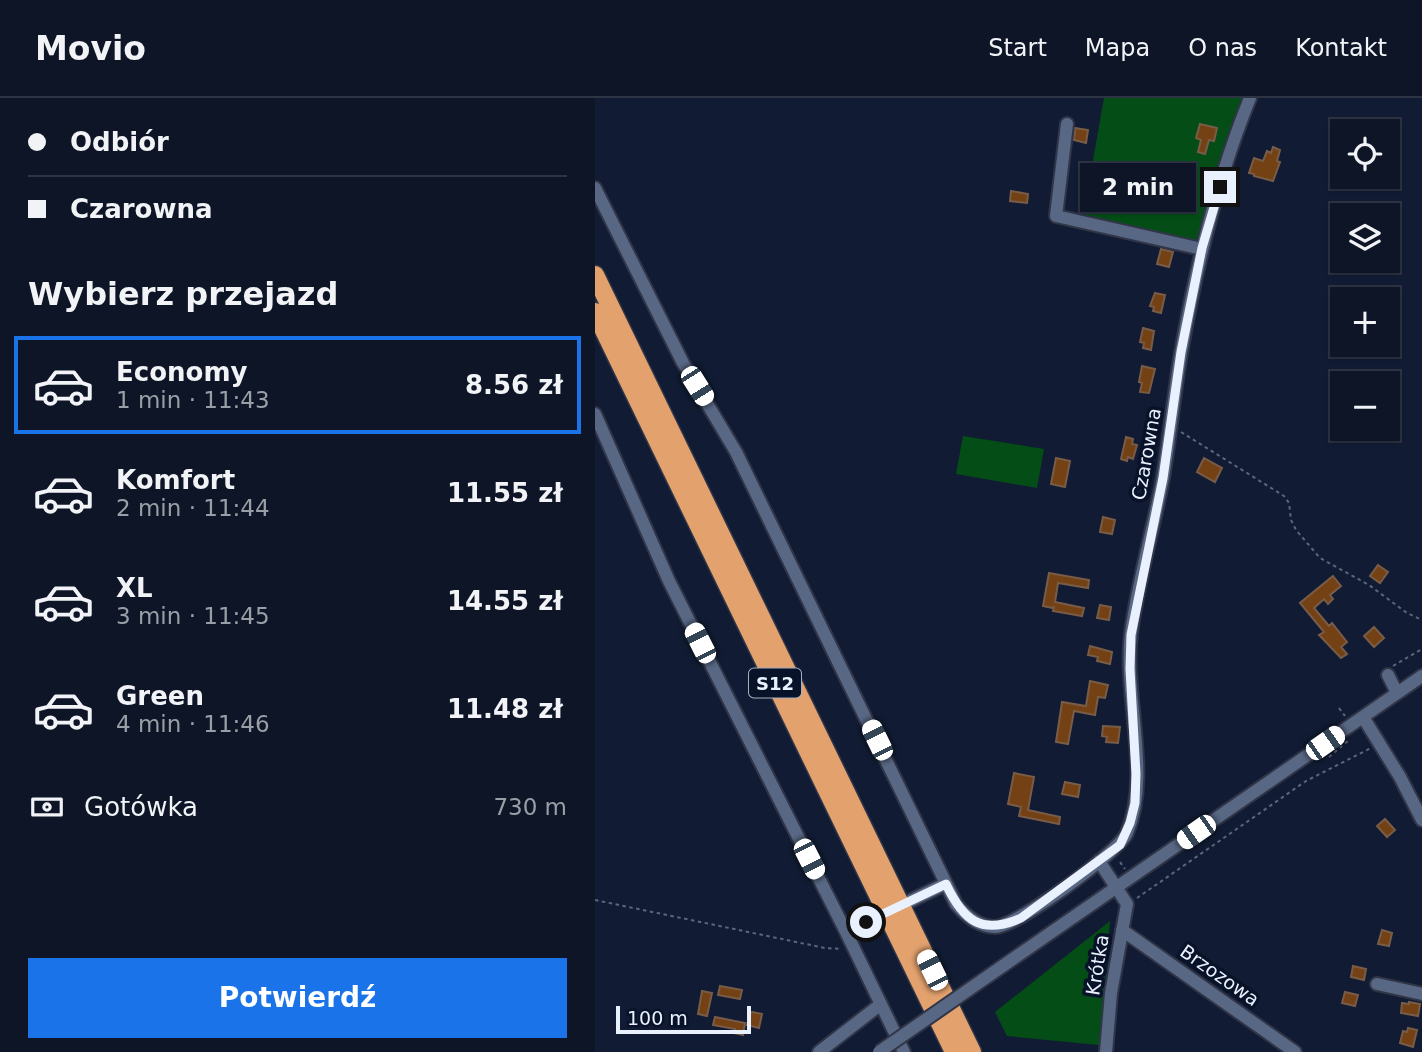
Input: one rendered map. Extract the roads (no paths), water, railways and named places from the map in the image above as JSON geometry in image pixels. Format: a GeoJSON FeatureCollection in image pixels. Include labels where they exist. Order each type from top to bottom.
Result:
{"type":"FeatureCollection","features":[{"type":"Feature","properties":{"kind":"highway","name":"S12"},"geometry":{"type":"LineString","coordinates":[[595,275],[893,909],[946,1052]]}},
{"type":"Feature","properties":{"kind":"highway","name":"S12"},"geometry":{"type":"LineString","coordinates":[[595,312],[893,909],[957,1005],[984,1052]]}},
{"type":"Feature","properties":{"kind":"highway"},"geometry":{"type":"LineString","coordinates":[[932,970],[972,1052]]}},
{"type":"Feature","properties":{"kind":"highway"},"geometry":{"type":"LineString","coordinates":[[924,989],[954,1052]]}},
{"type":"Feature","properties":{"kind":"street","name":"Czarowna"},"geometry":{"type":"LineString","coordinates":[[1099,861],[1120,845],[1135,803],[1131,635],[1202,248],[1250,98]]}},
{"type":"Feature","properties":{"kind":"street"},"geometry":{"type":"LineString","coordinates":[[1067,124],[1056,216],[1202,248]]}},
{"type":"Feature","properties":{"kind":"street"},"geometry":{"type":"LineString","coordinates":[[595,188],[683,363],[736,452],[955,904],[976,922],[996,927],[1021,918],[1099,861],[1117,887]]}},
{"type":"Feature","properties":{"kind":"street"},"geometry":{"type":"LineString","coordinates":[[595,414],[669,581],[854,947],[904,1052]]}},
{"type":"Feature","properties":{"kind":"street"},"geometry":{"type":"LineString","coordinates":[[1388,675],[1397,693]]}},
{"type":"Feature","properties":{"kind":"street"},"geometry":{"type":"LineString","coordinates":[[879,1052],[1422,676]]}},
{"type":"Feature","properties":{"kind":"street"},"geometry":{"type":"LineString","coordinates":[[1363,717],[1422,820]]}},
{"type":"Feature","properties":{"kind":"street"},"geometry":{"type":"LineString","coordinates":[[846,932],[946,884]]}},
{"type":"Feature","properties":{"kind":"street","name":"Krótka"},"geometry":{"type":"LineString","coordinates":[[1106,1052],[1111,993],[1127,904],[1117,887]]}},
{"type":"Feature","properties":{"kind":"street","name":"Brzozowa"},"geometry":{"type":"LineString","coordinates":[[1122,930],[1295,1052]]}},
{"type":"Feature","properties":{"kind":"street"},"geometry":{"type":"LineString","coordinates":[[1377,984],[1422,994]]}},
{"type":"Feature","properties":{"kind":"street"},"geometry":{"type":"LineString","coordinates":[[818,1052],[881,1004]]}}]}
